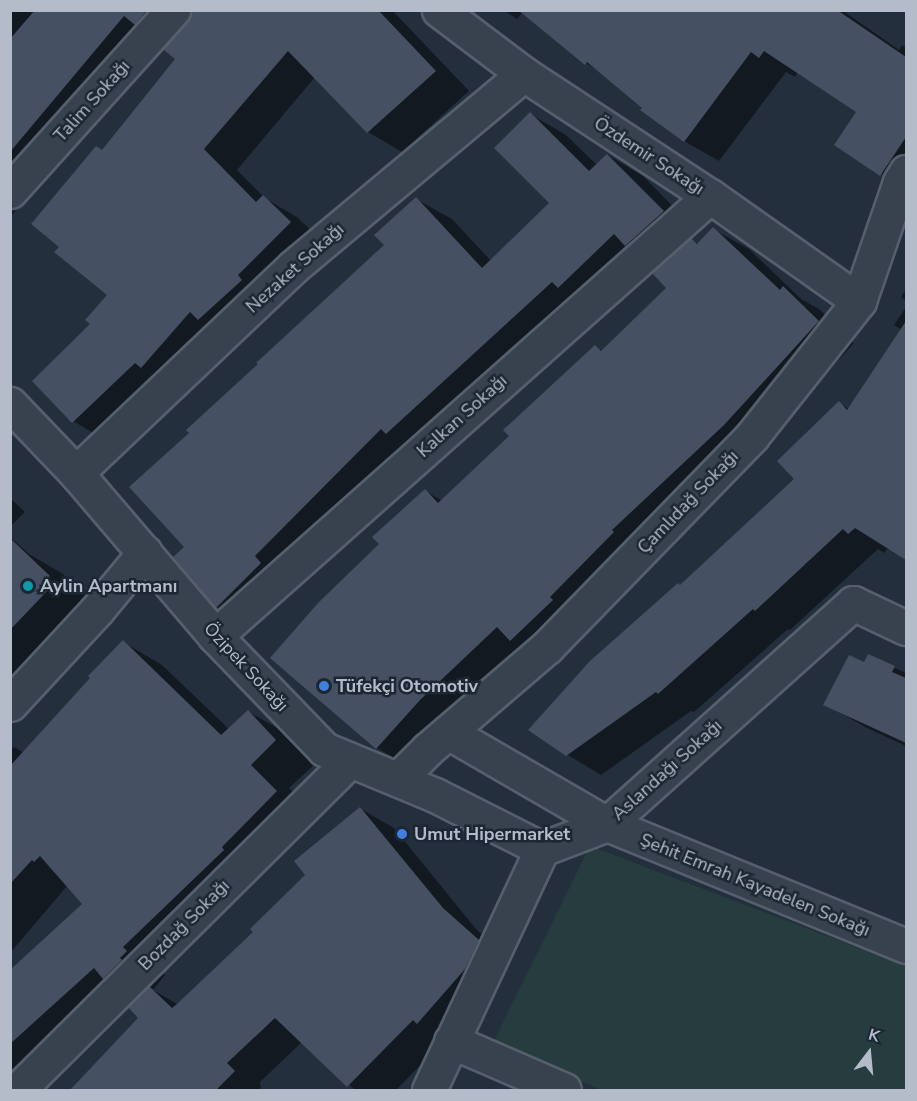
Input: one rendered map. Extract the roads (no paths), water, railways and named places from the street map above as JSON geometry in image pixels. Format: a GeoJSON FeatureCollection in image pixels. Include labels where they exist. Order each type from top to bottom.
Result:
{"type":"FeatureCollection","features":[{"type":"Feature","properties":{"kind":"street","name":"Talim Sokağı"},"geometry":{"type":"LineString","coordinates":[[10,191],[173,10]]}},
{"type":"Feature","properties":{"kind":"street","name":"Özdemir Sokağı"},"geometry":{"type":"LineString","coordinates":[[439,10],[524,74],[710,196],[859,302]]}},
{"type":"Feature","properties":{"kind":"street","name":"Nezaket Sokağı"},"geometry":{"type":"LineString","coordinates":[[75,473],[293,267],[524,74]]}},
{"type":"Feature","properties":{"kind":"street","name":"Çamlıdağ Sokağı"},"geometry":{"type":"LineString","coordinates":[[398,779],[448,732],[547,647],[752,436],[859,302],[900,182],[906,172]]}},
{"type":"Feature","properties":{"kind":"street","name":"Kalkan Sokağı"},"geometry":{"type":"LineString","coordinates":[[215,636],[710,196]]}},
{"type":"Feature","properties":{"kind":"street","name":"Özipek Sokağı"},"geometry":{"type":"LineString","coordinates":[[10,404],[145,552],[215,636],[324,749],[435,795],[542,849]]}},
{"type":"Feature","properties":{"kind":"street"},"geometry":{"type":"LineString","coordinates":[[10,704],[97,610],[145,552]]}},
{"type":"Feature","properties":{"kind":"street","name":"Aslandağı Sokağı"},"geometry":{"type":"LineString","coordinates":[[542,849],[607,824],[853,603],[906,628]]}},
{"type":"Feature","properties":{"kind":"street","name":"Şehit Emrah Kayadelen Sokağı"},"geometry":{"type":"LineString","coordinates":[[448,732],[607,824],[906,946]]}},
{"type":"Feature","properties":{"kind":"street","name":"Bozdağ Sokağı"},"geometry":{"type":"LineString","coordinates":[[18,1090],[350,759]]}},
{"type":"Feature","properties":{"kind":"street"},"geometry":{"type":"LineString","coordinates":[[429,1090],[542,849]]}},
{"type":"Feature","properties":{"kind":"street"},"geometry":{"type":"LineString","coordinates":[[451,1041],[564,1090]]}},
{"type":"Feature","properties":{"kind":"place","name":"Aylin Apartmanı"},"geometry":{"type":"Point","coordinates":[28,586]}},
{"type":"Feature","properties":{"kind":"place","name":"Tüfekçi Otomotiv"},"geometry":{"type":"Point","coordinates":[324,686]}},
{"type":"Feature","properties":{"kind":"place","name":"Umut Hipermarket"},"geometry":{"type":"Point","coordinates":[402,834]}}]}
